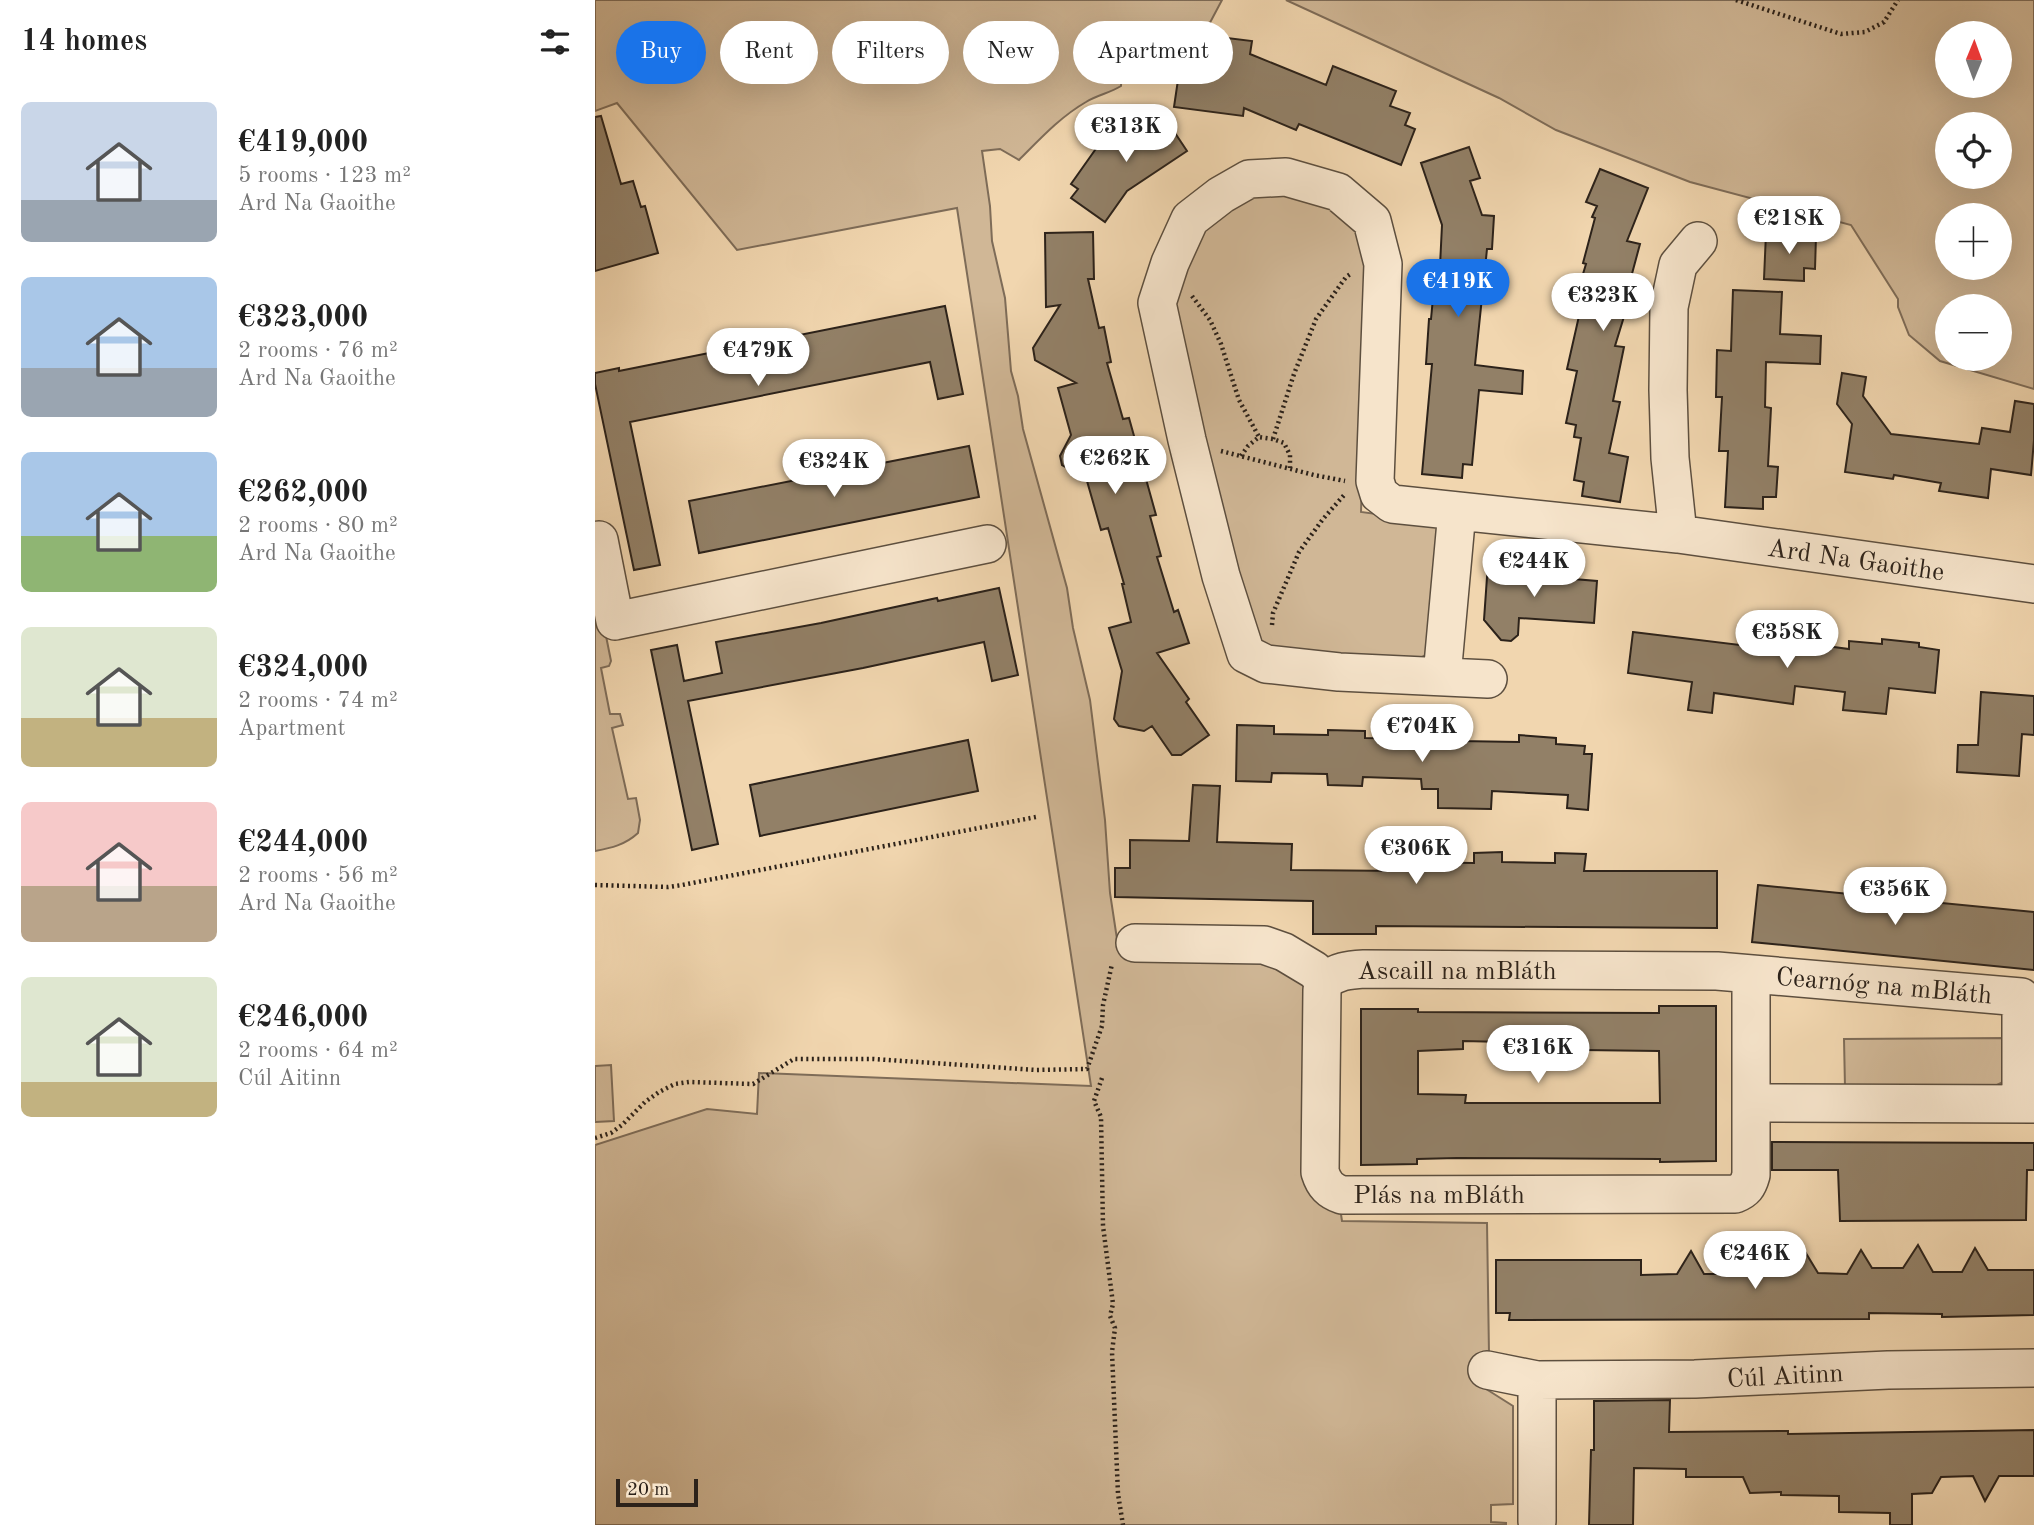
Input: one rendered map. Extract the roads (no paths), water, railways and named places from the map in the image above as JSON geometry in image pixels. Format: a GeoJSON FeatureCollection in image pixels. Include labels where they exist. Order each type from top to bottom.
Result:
{"type":"FeatureCollection","features":[{"type":"Feature","properties":{"kind":"street","name":"Ard Na Gaoithe"},"geometry":{"type":"LineString","coordinates":[[1442,676],[1339,672],[1266,664],[1246,654],[1221,576],[1157,303],[1170,263],[1191,219],[1221,195],[1249,179],[1286,177],[1338,192],[1372,221],[1383,264],[1367,480],[1391,504],[1678,534],[2034,584]]}},
{"type":"Feature","properties":{"kind":"street"},"geometry":{"type":"LineString","coordinates":[[1678,534],[1670,458],[1669,307],[1678,265],[1698,241]]}},
{"type":"Feature","properties":{"kind":"street"},"geometry":{"type":"LineString","coordinates":[[1458,511],[1442,676],[1488,679]]}},
{"type":"Feature","properties":{"kind":"street"},"geometry":{"type":"LineString","coordinates":[[596,534],[615,621],[987,544]]}},
{"type":"Feature","properties":{"kind":"street","name":"Ascaill na mBláth"},"geometry":{"type":"LineString","coordinates":[[1135,943],[1264,945],[1293,957],[1314,970],[1325,981],[1344,970],[1364,969],[1717,971],[1751,974]]}},
{"type":"Feature","properties":{"kind":"street","name":"Cearnóg na mBláth"},"geometry":{"type":"LineString","coordinates":[[1719,1194],[1744,1191],[1751,1175],[1751,974],[2021,997],[2027,1104],[1752,1103]]}},
{"type":"Feature","properties":{"kind":"street","name":"Plás na mBláth"},"geometry":{"type":"LineString","coordinates":[[1325,981],[1322,990],[1320,1172],[1322,1181],[1334,1192],[1342,1195],[1719,1194]]}},
{"type":"Feature","properties":{"kind":"street","name":"Cúl Aitinn"},"geometry":{"type":"LineString","coordinates":[[1487,1370],[1537,1380],[1695,1379],[1888,1370],[2034,1368]]}},
{"type":"Feature","properties":{"kind":"street"},"geometry":{"type":"LineString","coordinates":[[1537,1380],[1537,1521]]}}]}
